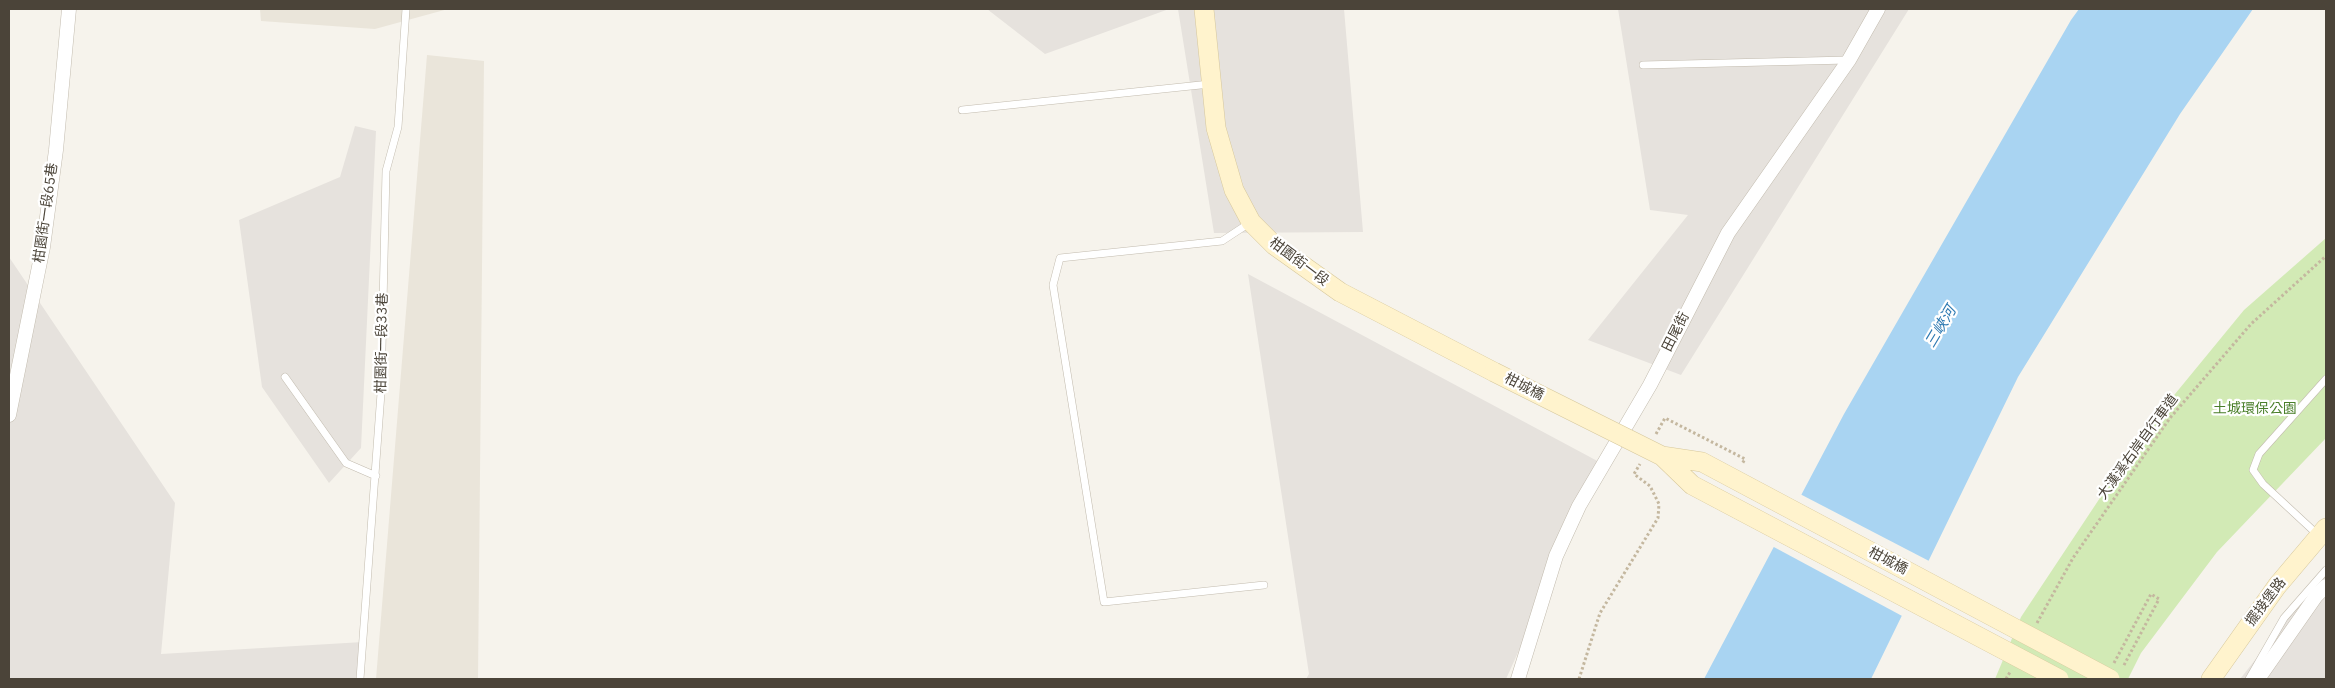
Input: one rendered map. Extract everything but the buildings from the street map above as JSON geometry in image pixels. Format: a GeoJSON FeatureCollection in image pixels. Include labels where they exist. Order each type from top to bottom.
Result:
{"type":"FeatureCollection","features":[{"type":"Feature","properties":{"kind":"street","name":"柑園街一段65巷"},"geometry":{"type":"LineString","coordinates":[[9,415],[43,247],[56,150],[69,9]]}},
{"type":"Feature","properties":{"kind":"street","name":"柑園街一段"},"geometry":{"type":"LineString","coordinates":[[1204,9],[1210,84],[1216,128],[1234,190],[1251,222],[1274,245],[1340,292],[1494,372]]}},
{"type":"Feature","properties":{"kind":"street","name":"田尾街"},"geometry":{"type":"LineString","coordinates":[[1518,679],[1556,556],[1579,506],[1650,385],[1728,233],[1849,60],[1878,9]]}},
{"type":"Feature","properties":{"kind":"street","name":"柑城橋"},"geometry":{"type":"LineString","coordinates":[[1494,372],[1657,449],[1702,462],[2114,672]]}},
{"type":"Feature","properties":{"kind":"street","name":"柑城橋"},"geometry":{"type":"LineString","coordinates":[[1657,449],[1692,484],[2059,679]]}},
{"type":"Feature","properties":{"kind":"street","name":"擺接堡路"},"geometry":{"type":"LineString","coordinates":[[2211,679],[2277,586],[2322,532]]}},
{"type":"Feature","properties":{"kind":"street"},"geometry":{"type":"LineString","coordinates":[[2258,679],[2316,596],[2326,586]]}},
{"type":"Feature","properties":{"kind":"lane","name":"柑園街一段33巷"},"geometry":{"type":"LineString","coordinates":[[360,679],[382,393],[386,171],[398,127],[406,9]]}},
{"type":"Feature","properties":{"kind":"lane"},"geometry":{"type":"LineString","coordinates":[[1643,64],[1849,60]]}},
{"type":"Feature","properties":{"kind":"lane"},"geometry":{"type":"LineString","coordinates":[[962,110],[1210,84]]}},
{"type":"Feature","properties":{"kind":"lane"},"geometry":{"type":"LineString","coordinates":[[1251,222],[1222,241],[1060,258],[1053,285],[1104,602],[1264,585]]}},
{"type":"Feature","properties":{"kind":"lane"},"geometry":{"type":"LineString","coordinates":[[285,377],[346,463],[376,476]]}},
{"type":"Feature","properties":{"kind":"lane"},"geometry":{"type":"LineString","coordinates":[[2322,532],[2263,484],[2253,470],[2259,454],[2326,379]]}},
{"type":"Feature","properties":{"kind":"lane"},"geometry":{"type":"LineString","coordinates":[[2249,679],[2284,618],[2326,570]]}},
{"type":"Feature","properties":{"kind":"path","name":"大漢溪右岸自行車道"},"geometry":{"type":"LineString","coordinates":[[2035,627],[2073,558],[2170,418],[2251,324],[2326,256]]}},
{"type":"Feature","properties":{"kind":"path"},"geometry":{"type":"LineString","coordinates":[[1657,449],[1665,418],[1745,459],[1741,467]]}},
{"type":"Feature","properties":{"kind":"path"},"geometry":{"type":"LineString","coordinates":[[1579,679],[1600,613],[1658,518],[1659,504],[1650,486],[1634,474],[1643,458]]}},
{"type":"Feature","properties":{"kind":"path"},"geometry":{"type":"LineString","coordinates":[[2150,594],[2159,599],[2114,672],[2150,594]]}},
{"type":"Feature","properties":{"kind":"path"},"geometry":{"type":"LineString","coordinates":[[2006,679],[2011,670]]}},
{"type":"Feature","properties":{"kind":"shaded area"},"geometry":{"type":"Polygon","coordinates":[[[260,9],[448,9],[375,29],[261,21],[260,9]]]}},
{"type":"Feature","properties":{"kind":"shaded area"},"geometry":{"type":"Polygon","coordinates":[[[987,9],[1169,9],[1045,54],[987,9]]]}},
{"type":"Feature","properties":{"kind":"shaded area"},"geometry":{"type":"Polygon","coordinates":[[[1178,9],[1344,9],[1363,232],[1214,233],[1178,9]]]}},
{"type":"Feature","properties":{"kind":"shaded area"},"geometry":{"type":"Polygon","coordinates":[[[1618,9],[1909,9],[1681,375],[1588,340],[1688,215],[1650,210],[1618,9]]]}},
{"type":"Feature","properties":{"kind":"shaded area"},"geometry":{"type":"Polygon","coordinates":[[[427,55],[484,61],[478,679],[376,679],[427,55]]]}},
{"type":"Feature","properties":{"kind":"shaded area"},"geometry":{"type":"Polygon","coordinates":[[[355,126],[376,131],[361,448],[329,483],[262,387],[239,220],[340,177],[355,126]]]}},
{"type":"Feature","properties":{"kind":"shaded area"},"geometry":{"type":"Polygon","coordinates":[[[9,257],[175,503],[161,654],[363,642],[359,679],[9,679],[9,257]]]}},
{"type":"Feature","properties":{"kind":"shaded area"},"geometry":{"type":"Polygon","coordinates":[[[1248,274],[1603,464],[1506,679],[1306,679],[1309,674],[1248,274]]]}},
{"type":"Feature","properties":{"kind":"shaded area"},"geometry":{"type":"Polygon","coordinates":[[[2326,565],[2326,679],[2240,679],[2259,655],[2326,565]]]}},
{"type":"Feature","properties":{"kind":"green space","name":"土城環保公園"},"geometry":{"type":"Polygon","coordinates":[[[2326,238],[2326,438],[2217,552],[2141,653],[2128,679],[1995,679],[2021,617],[2143,433],[2244,310],[2326,238]]]}},
{"type":"Feature","properties":{"kind":"water","name":"三峽河"},"geometry":{"type":"Polygon","coordinates":[[[2079,9],[2253,9],[2180,114],[2018,377],[1871,679],[1704,679],[1844,414],[2079,9]]]}},
{"type":"Feature","properties":{"kind":"pier"},"geometry":{"type":"Polygon","coordinates":[[[1800,494],[1931,562],[1904,617],[1772,546],[1800,494]]]}}]}
